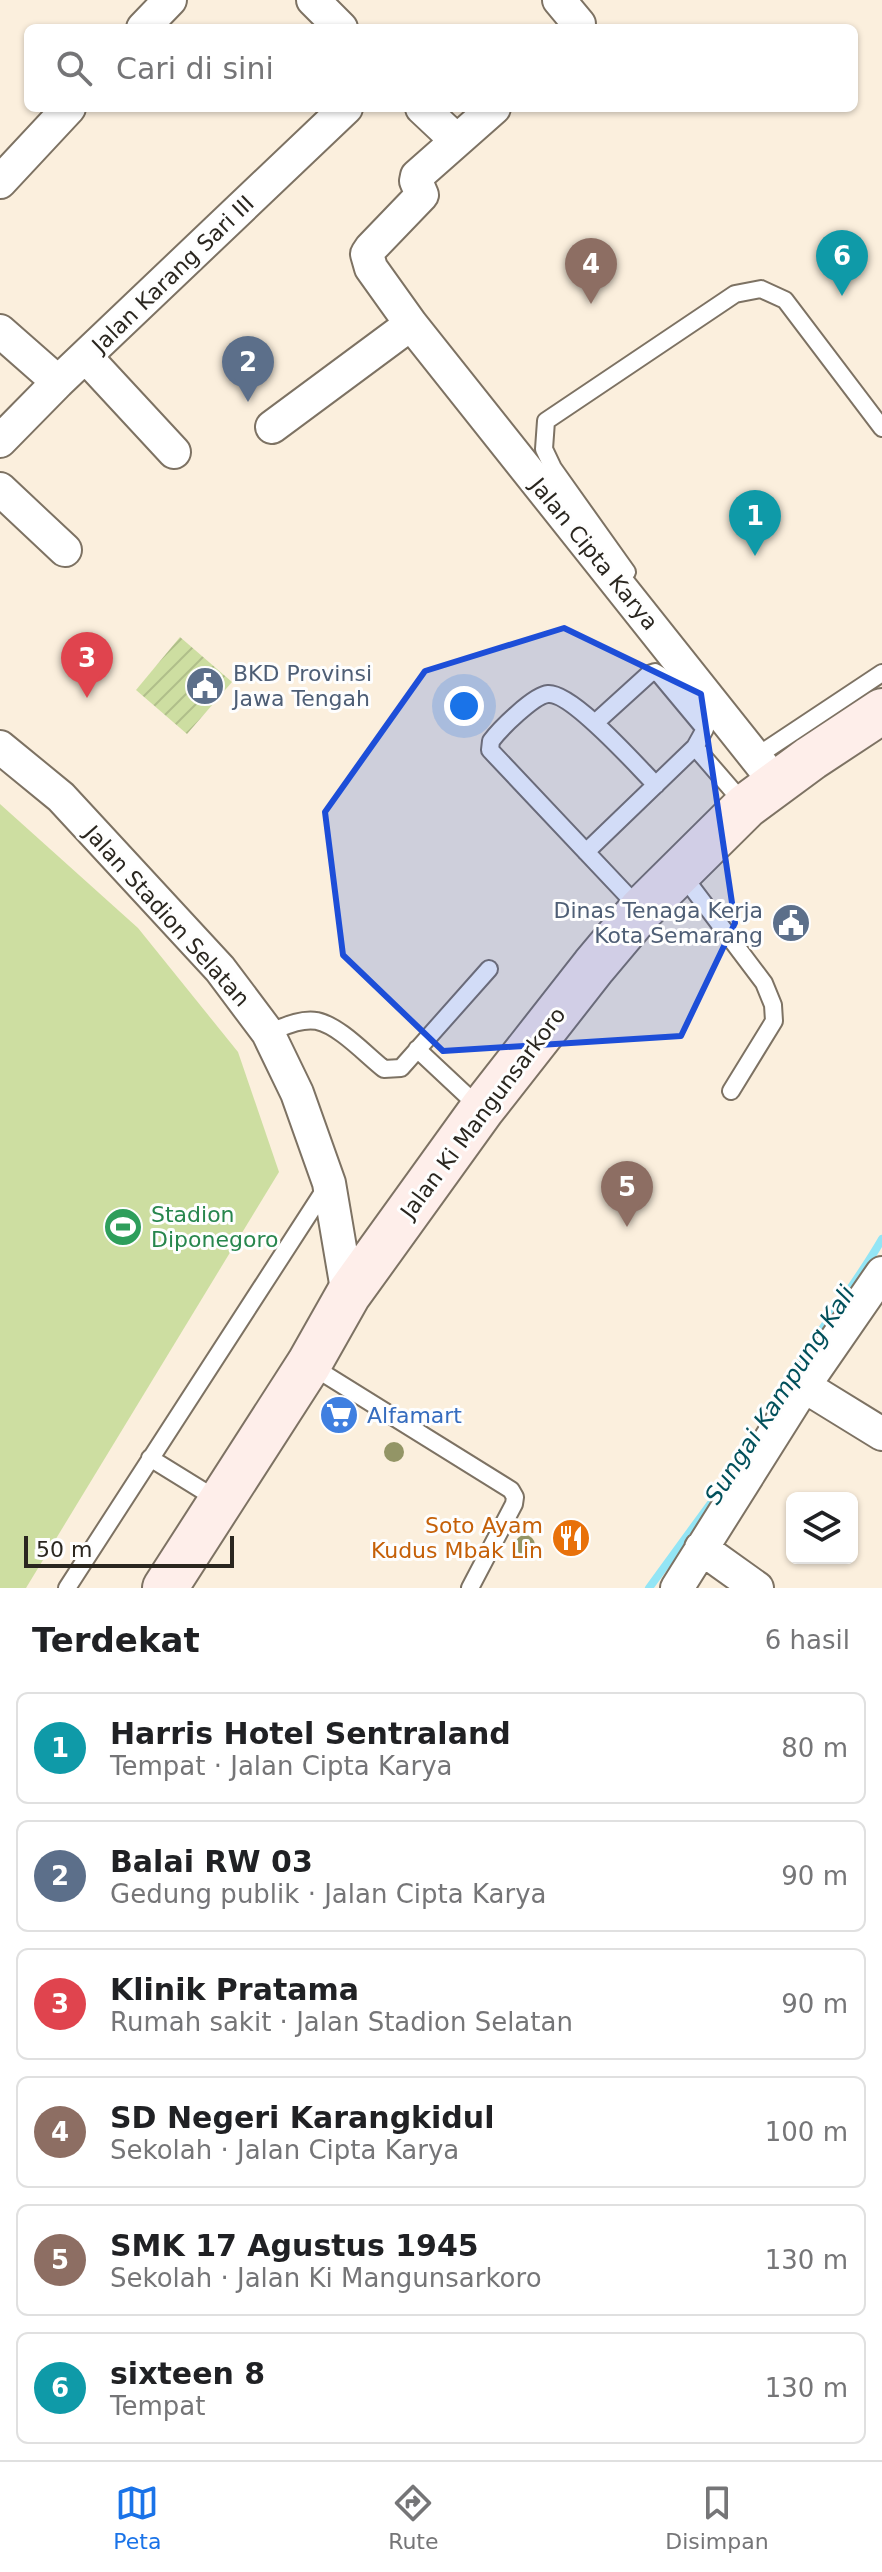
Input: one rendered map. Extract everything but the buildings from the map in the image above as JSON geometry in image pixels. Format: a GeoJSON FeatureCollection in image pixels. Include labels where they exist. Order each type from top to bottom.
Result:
{"type":"FeatureCollection","features":[{"type":"Feature","properties":{"kind":"main road","name":"Jalan Ki Mangunsarkoro"},"geometry":{"type":"LineString","coordinates":[[165,1588],[309,1364],[348,1295],[482,1109],[641,910],[761,794],[807,742],[882,711]]}},
{"type":"Feature","properties":{"kind":"street"},"geometry":{"type":"LineString","coordinates":[[147,24],[170,0]]}},
{"type":"Feature","properties":{"kind":"street"},"geometry":{"type":"LineString","coordinates":[[313,0],[337,24]]}},
{"type":"Feature","properties":{"kind":"street"},"geometry":{"type":"LineString","coordinates":[[0,182],[65,112]]}},
{"type":"Feature","properties":{"kind":"street","name":"Jalan Karang Sari III"},"geometry":{"type":"LineString","coordinates":[[0,441],[342,112]]}},
{"type":"Feature","properties":{"kind":"street"},"geometry":{"type":"LineString","coordinates":[[426,112],[456,140],[489,112]]}},
{"type":"Feature","properties":{"kind":"street","name":"Jalan Cipta Karya"},"geometry":{"type":"LineString","coordinates":[[456,140],[417,176],[422,195],[367,254],[371,268],[761,794]]}},
{"type":"Feature","properties":{"kind":"street"},"geometry":{"type":"LineString","coordinates":[[272,427],[411,324]]}},
{"type":"Feature","properties":{"kind":"street"},"geometry":{"type":"LineString","coordinates":[[0,331],[58,382]]}},
{"type":"Feature","properties":{"kind":"street"},"geometry":{"type":"LineString","coordinates":[[86,357],[174,452]]}},
{"type":"Feature","properties":{"kind":"street"},"geometry":{"type":"LineString","coordinates":[[0,489],[65,550]]}},
{"type":"Feature","properties":{"kind":"street","name":"Jalan Stadion Selatan"},"geometry":{"type":"LineString","coordinates":[[0,747],[61,797],[220,969],[268,1033],[297,1093],[329,1183],[348,1295]]}},
{"type":"Feature","properties":{"kind":"street"},"geometry":{"type":"LineString","coordinates":[[677,1588],[804,1386],[882,1273]]}},
{"type":"Feature","properties":{"kind":"street"},"geometry":{"type":"LineString","coordinates":[[804,1386],[882,1434]]}},
{"type":"Feature","properties":{"kind":"street"},"geometry":{"type":"LineString","coordinates":[[701,1548],[757,1588]]}},
{"type":"Feature","properties":{"kind":"lane"},"geometry":{"type":"LineString","coordinates":[[882,428],[785,300],[761,289],[735,294],[546,421],[544,449],[553,468],[753,748],[760,752],[807,742],[882,673]]}},
{"type":"Feature","properties":{"kind":"lane"},"geometry":{"type":"LineString","coordinates":[[586,852],[695,747],[705,729],[655,672],[595,723]]}},
{"type":"Feature","properties":{"kind":"lane"},"geometry":{"type":"LineString","coordinates":[[641,910],[490,750],[491,741],[539,696],[550,693],[564,698],[595,723],[656,785]]}},
{"type":"Feature","properties":{"kind":"lane"},"geometry":{"type":"LineString","coordinates":[[695,747],[761,794]]}},
{"type":"Feature","properties":{"kind":"lane"},"geometry":{"type":"LineString","coordinates":[[680,872],[764,983],[773,1005],[774,1021],[731,1091]]}},
{"type":"Feature","properties":{"kind":"lane"},"geometry":{"type":"LineString","coordinates":[[268,1033],[296,1023],[317,1021],[339,1031],[384,1069],[401,1068],[489,969]]}},
{"type":"Feature","properties":{"kind":"lane"},"geometry":{"type":"LineString","coordinates":[[417,1049],[482,1109]]}},
{"type":"Feature","properties":{"kind":"lane"},"geometry":{"type":"LineString","coordinates":[[67,1588],[329,1183]]}},
{"type":"Feature","properties":{"kind":"lane"},"geometry":{"type":"LineString","coordinates":[[309,1364],[511,1490],[515,1497],[514,1504],[470,1588]]}},
{"type":"Feature","properties":{"kind":"lane"},"geometry":{"type":"LineString","coordinates":[[150,1458],[219,1501]]}},
{"type":"Feature","properties":{"kind":"highlighted area"},"geometry":{"type":"Polygon","coordinates":[[[564,628],[701,694],[735,923],[681,1036],[443,1051],[343,955],[325,812],[425,671],[564,628]]]}},
{"type":"Feature","properties":{"kind":"green space"},"geometry":{"type":"Polygon","coordinates":[[[180,637],[232,682],[187,734],[136,690],[180,637]]]}},
{"type":"Feature","properties":{"kind":"green space","name":"Stadion Diponegoro"},"geometry":{"type":"Polygon","coordinates":[[[0,804],[138,928],[238,1052],[279,1172],[26,1588],[0,1588],[0,804]]]}},
{"type":"Feature","properties":{"kind":"waterway","name":"Sungai Kampung Kali"},"geometry":{"type":"LineString","coordinates":[[790,1379],[882,1239]]}},
{"type":"Feature","properties":{"kind":"waterway","name":"Sungai Kampung Kali"},"geometry":{"type":"LineString","coordinates":[[649,1588],[719,1492]]}},
{"type":"Feature","properties":{"kind":"place","name":"sixteen 8"},"geometry":{"type":"Point","coordinates":[842,296]}},
{"type":"Feature","properties":{"kind":"place","name":"SD Negeri Karangkidul"},"geometry":{"type":"Point","coordinates":[591,304]}},
{"type":"Feature","properties":{"kind":"place","name":"Balai RW 03"},"geometry":{"type":"Point","coordinates":[248,402]}},
{"type":"Feature","properties":{"kind":"place","name":"Harris Hotel Sentraland"},"geometry":{"type":"Point","coordinates":[755,556]}},
{"type":"Feature","properties":{"kind":"place","name":"BKD Provinsi Jawa Tengah"},"geometry":{"type":"Point","coordinates":[205,686]}},
{"type":"Feature","properties":{"kind":"place","name":"Klinik Pratama"},"geometry":{"type":"Point","coordinates":[87,698]}},
{"type":"Feature","properties":{"kind":"place","name":"Dinas Tenaga Kerja Kota Semarang"},"geometry":{"type":"Point","coordinates":[791,923]}},
{"type":"Feature","properties":{"kind":"place","name":"Stadion Diponegoro"},"geometry":{"type":"Point","coordinates":[123,1227]}},
{"type":"Feature","properties":{"kind":"place","name":"SMK 17 Agustus 1945"},"geometry":{"type":"Point","coordinates":[627,1227]}},
{"type":"Feature","properties":{"kind":"place","name":"Alfamart"},"geometry":{"type":"Point","coordinates":[339,1415]}},
{"type":"Feature","properties":{"kind":"place","name":"Soto Ayam Kudus Mbak Lin"},"geometry":{"type":"Point","coordinates":[571,1538]}}]}
